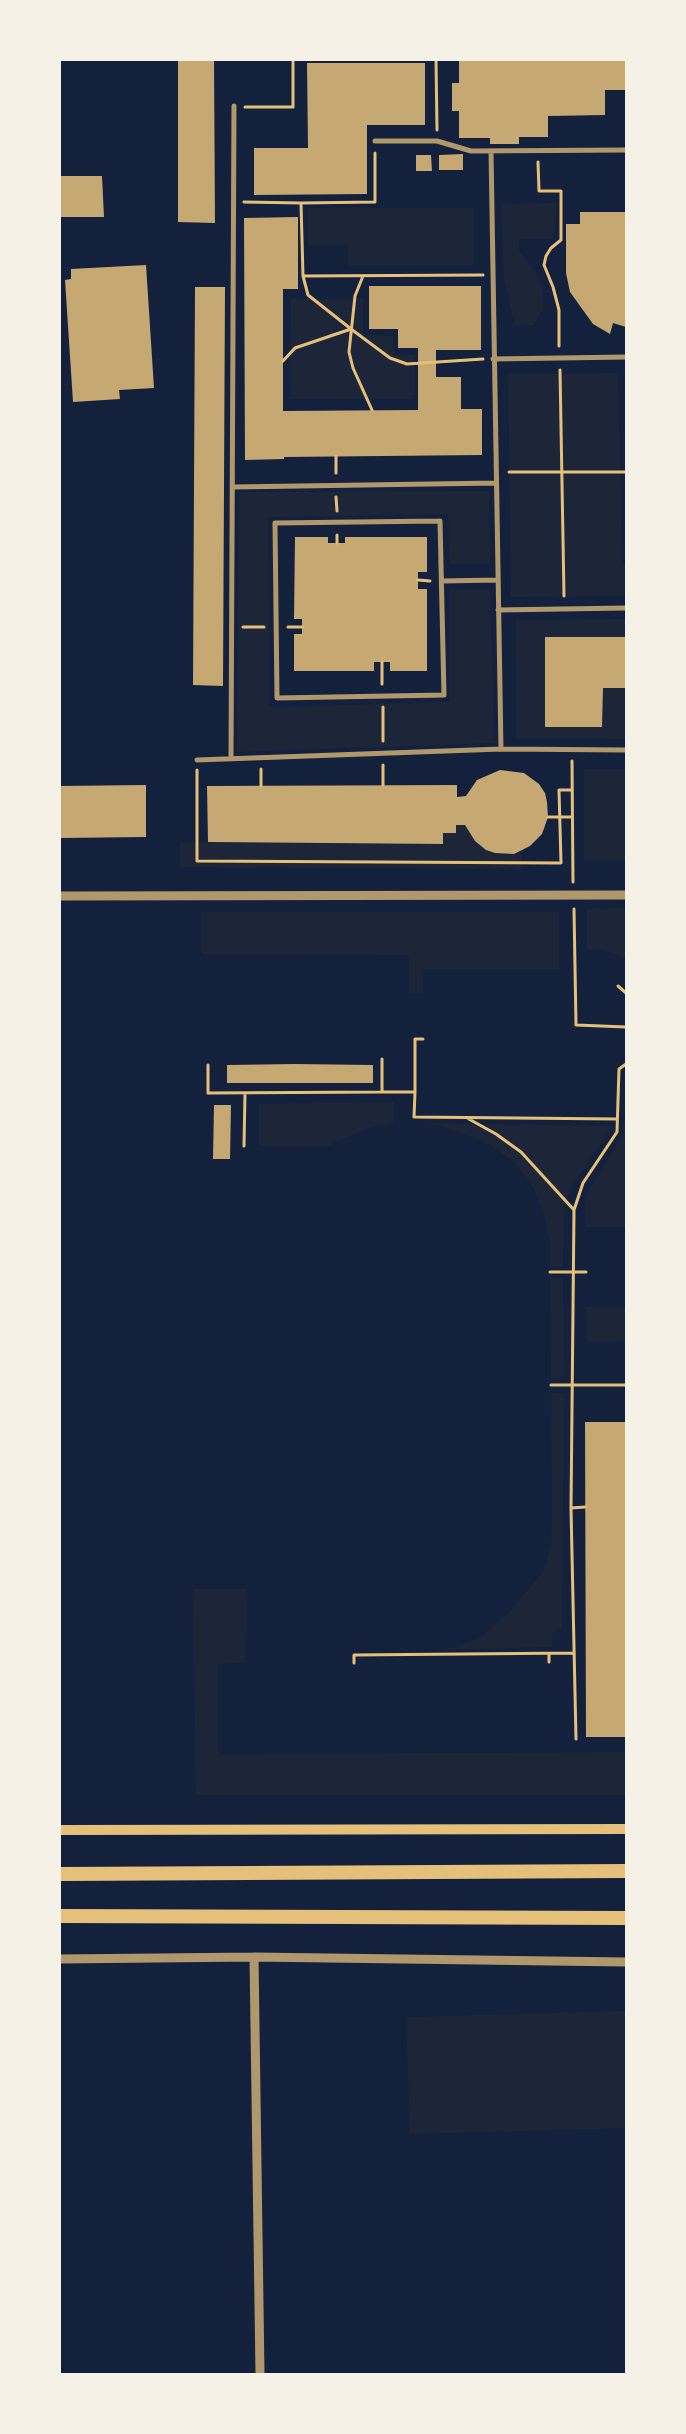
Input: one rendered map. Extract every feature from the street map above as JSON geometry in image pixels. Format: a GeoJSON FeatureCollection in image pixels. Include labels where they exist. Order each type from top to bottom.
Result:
{"type":"FeatureCollection","features":[{"type":"Feature","properties":{"kind":"highway"},"geometry":{"type":"LineString","coordinates":[[60,1874],[626,1872]]}},
{"type":"Feature","properties":{"kind":"highway"},"geometry":{"type":"LineString","coordinates":[[60,1916],[626,1918]]}},
{"type":"Feature","properties":{"kind":"highway"},"geometry":{"type":"LineString","coordinates":[[60,1920],[91,1917]]}},
{"type":"Feature","properties":{"kind":"main road"},"geometry":{"type":"LineString","coordinates":[[60,1830],[626,1829]]}},
{"type":"Feature","properties":{"kind":"street"},"geometry":{"type":"LineString","coordinates":[[231,759],[234,106]]}},
{"type":"Feature","properties":{"kind":"street"},"geometry":{"type":"LineString","coordinates":[[375,141],[437,141],[472,151],[626,150]]}},
{"type":"Feature","properties":{"kind":"street"},"geometry":{"type":"LineString","coordinates":[[491,151],[501,749]]}},
{"type":"Feature","properties":{"kind":"street"},"geometry":{"type":"LineString","coordinates":[[493,359],[626,357]]}},
{"type":"Feature","properties":{"kind":"street"},"geometry":{"type":"LineString","coordinates":[[233,487],[496,483]]}},
{"type":"Feature","properties":{"kind":"street"},"geometry":{"type":"LineString","coordinates":[[440,521],[442,581],[444,695],[277,698],[275,523],[440,521]]}},
{"type":"Feature","properties":{"kind":"street"},"geometry":{"type":"LineString","coordinates":[[442,581],[497,580]]}},
{"type":"Feature","properties":{"kind":"street"},"geometry":{"type":"LineString","coordinates":[[498,610],[626,608]]}},
{"type":"Feature","properties":{"kind":"street"},"geometry":{"type":"LineString","coordinates":[[197,760],[501,749],[626,750]]}},
{"type":"Feature","properties":{"kind":"street"},"geometry":{"type":"LineString","coordinates":[[60,896],[626,895]]}},
{"type":"Feature","properties":{"kind":"street"},"geometry":{"type":"LineString","coordinates":[[60,1959],[254,1957],[626,1962]]}},
{"type":"Feature","properties":{"kind":"street"},"geometry":{"type":"LineString","coordinates":[[254,1957],[260,2374]]}},
{"type":"Feature","properties":{"kind":"path"},"geometry":{"type":"LineString","coordinates":[[234,106],[293,107],[293,60]]}},
{"type":"Feature","properties":{"kind":"path"},"geometry":{"type":"LineString","coordinates":[[436,60],[437,141]]}},
{"type":"Feature","properties":{"kind":"path"},"geometry":{"type":"LineString","coordinates":[[233,202],[376,202],[375,141]]}},
{"type":"Feature","properties":{"kind":"path"},"geometry":{"type":"LineString","coordinates":[[538,151],[539,191],[561,191],[561,240],[551,248],[546,256],[544,265],[553,287],[559,310],[565,609]]}},
{"type":"Feature","properties":{"kind":"path"},"geometry":{"type":"LineString","coordinates":[[301,203],[303,276],[308,295],[390,358],[407,364],[493,359]]}},
{"type":"Feature","properties":{"kind":"path"},"geometry":{"type":"LineString","coordinates":[[303,276],[492,275]]}},
{"type":"Feature","properties":{"kind":"path"},"geometry":{"type":"LineString","coordinates":[[363,276],[355,296],[349,352],[353,368],[372,410]]}},
{"type":"Feature","properties":{"kind":"path"},"geometry":{"type":"LineString","coordinates":[[283,361],[295,348],[351,329]]}},
{"type":"Feature","properties":{"kind":"path"},"geometry":{"type":"LineString","coordinates":[[496,472],[626,472]]}},
{"type":"Feature","properties":{"kind":"path"},"geometry":{"type":"LineString","coordinates":[[382,662],[383,786]]}},
{"type":"Feature","properties":{"kind":"path"},"geometry":{"type":"LineString","coordinates":[[572,750],[573,844]]}},
{"type":"Feature","properties":{"kind":"path"},"geometry":{"type":"LineString","coordinates":[[197,760],[197,861],[561,863],[560,790],[572,790]]}},
{"type":"Feature","properties":{"kind":"path"},"geometry":{"type":"LineString","coordinates":[[548,817],[572,817]]}},
{"type":"Feature","properties":{"kind":"path"},"geometry":{"type":"LineString","coordinates":[[575,957],[576,1025],[626,1027]]}},
{"type":"Feature","properties":{"kind":"path"},"geometry":{"type":"LineString","coordinates":[[618,986],[626,993]]}},
{"type":"Feature","properties":{"kind":"path"},"geometry":{"type":"LineString","coordinates":[[423,1039],[415,1039],[414,1117],[617,1119]]}},
{"type":"Feature","properties":{"kind":"path"},"geometry":{"type":"LineString","coordinates":[[382,1059],[382,1092]]}},
{"type":"Feature","properties":{"kind":"path"},"geometry":{"type":"LineString","coordinates":[[576,1739],[571,1508],[574,1210],[582,1183],[617,1132],[619,1069],[626,1064]]}},
{"type":"Feature","properties":{"kind":"path"},"geometry":{"type":"LineString","coordinates":[[208,1065],[208,1093],[415,1092]]}},
{"type":"Feature","properties":{"kind":"path"},"geometry":{"type":"LineString","coordinates":[[244,1146],[245,1093]]}},
{"type":"Feature","properties":{"kind":"path"},"geometry":{"type":"LineString","coordinates":[[467,1118],[496,1134],[521,1152],[574,1210]]}},
{"type":"Feature","properties":{"kind":"path"},"geometry":{"type":"LineString","coordinates":[[550,1272],[586,1272]]}},
{"type":"Feature","properties":{"kind":"path"},"geometry":{"type":"LineString","coordinates":[[551,1385],[626,1386]]}},
{"type":"Feature","properties":{"kind":"path"},"geometry":{"type":"LineString","coordinates":[[571,1508],[585,1507]]}},
{"type":"Feature","properties":{"kind":"path"},"geometry":{"type":"LineString","coordinates":[[354,1663],[354,1655],[437,1652],[549,1655],[574,1653]]}},
{"type":"Feature","properties":{"kind":"path"},"geometry":{"type":"LineString","coordinates":[[549,1655],[549,1662]]}},
{"type":"Feature","properties":{"kind":"shaded area"},"geometry":{"type":"Polygon","coordinates":[[[556,203],[555,234],[550,239],[519,239],[519,251],[535,272],[543,289],[542,310],[534,325],[515,325],[504,279],[501,204],[556,203]]]}},
{"type":"Feature","properties":{"kind":"shaded area"},"geometry":{"type":"Polygon","coordinates":[[[308,208],[474,208],[474,265],[348,265],[348,246],[308,246],[308,208]]]}},
{"type":"Feature","properties":{"kind":"shaded area"},"geometry":{"type":"Polygon","coordinates":[[[291,299],[363,299],[363,335],[393,336],[394,355],[414,355],[414,399],[290,399],[291,299]]]}},
{"type":"Feature","properties":{"kind":"shaded area"},"geometry":{"type":"Polygon","coordinates":[[[618,373],[622,565],[626,565],[626,596],[511,597],[508,374],[618,373]]]}},
{"type":"Feature","properties":{"kind":"shaded area"},"geometry":{"type":"Polygon","coordinates":[[[489,491],[490,564],[450,564],[448,514],[268,517],[269,707],[450,702],[450,590],[490,590],[494,743],[237,752],[239,492],[489,491]]]}},
{"type":"Feature","properties":{"kind":"shaded area"},"geometry":{"type":"Polygon","coordinates":[[[626,619],[626,637],[545,637],[545,727],[602,727],[603,688],[626,688],[626,739],[516,738],[516,620],[626,619]]]}},
{"type":"Feature","properties":{"kind":"shaded area"},"geometry":{"type":"Polygon","coordinates":[[[584,769],[626,769],[626,861],[584,861],[584,769]]]}},
{"type":"Feature","properties":{"kind":"shaded area"},"geometry":{"type":"Polygon","coordinates":[[[456,825],[465,825],[480,846],[495,853],[514,854],[521,851],[522,869],[180,867],[180,842],[443,844],[443,833],[456,825]]]}},
{"type":"Feature","properties":{"kind":"shaded area"},"geometry":{"type":"Polygon","coordinates":[[[626,908],[626,958],[604,950],[587,949],[587,909],[626,908]]]}},
{"type":"Feature","properties":{"kind":"shaded area"},"geometry":{"type":"Polygon","coordinates":[[[202,912],[559,912],[559,969],[423,969],[423,994],[409,994],[409,955],[202,954],[202,912]]]}},
{"type":"Feature","properties":{"kind":"shaded area"},"geometry":{"type":"Polygon","coordinates":[[[626,1096],[626,1227],[586,1227],[586,1195],[623,1134],[626,1096]]]}},
{"type":"Feature","properties":{"kind":"shaded area"},"geometry":{"type":"Polygon","coordinates":[[[394,1102],[394,1123],[370,1127],[326,1147],[259,1146],[259,1104],[394,1102]]]}},
{"type":"Feature","properties":{"kind":"shaded area"},"geometry":{"type":"Polygon","coordinates":[[[414,1123],[613,1126],[573,1184],[564,1204],[563,1267],[550,1267],[550,1244],[544,1214],[534,1189],[516,1163],[490,1145],[461,1132],[436,1125],[414,1123]]]}},
{"type":"Feature","properties":{"kind":"shaded area"},"geometry":{"type":"Polygon","coordinates":[[[550,1278],[563,1278],[564,1378],[551,1378],[550,1278]]]}},
{"type":"Feature","properties":{"kind":"shaded area"},"geometry":{"type":"Polygon","coordinates":[[[586,1307],[626,1307],[626,1342],[587,1343],[586,1307]]]}},
{"type":"Feature","properties":{"kind":"shaded area"},"geometry":{"type":"Polygon","coordinates":[[[551,1393],[564,1393],[562,1628],[553,1633],[552,1647],[437,1650],[456,1647],[482,1637],[511,1610],[544,1571],[551,1542],[552,1520],[551,1393]]]}},
{"type":"Feature","properties":{"kind":"shaded area"},"geometry":{"type":"Polygon","coordinates":[[[193,1589],[247,1589],[245,1663],[218,1664],[218,1754],[626,1752],[626,1795],[196,1795],[193,1589]]]}},
{"type":"Feature","properties":{"kind":"shaded area"},"geometry":{"type":"Polygon","coordinates":[[[626,2011],[626,2128],[410,2134],[406,2017],[626,2011]]]}},
{"type":"Feature","properties":{"kind":"building"},"geometry":{"type":"Polygon","coordinates":[[[178,60],[214,60],[215,223],[178,222],[178,60]]]}},
{"type":"Feature","properties":{"kind":"building"},"geometry":{"type":"Polygon","coordinates":[[[459,60],[626,60],[626,90],[605,90],[605,115],[548,116],[548,137],[519,137],[519,144],[490,144],[490,138],[459,138],[459,111],[452,111],[452,83],[459,83],[459,60]]]}},
{"type":"Feature","properties":{"kind":"building"},"geometry":{"type":"Polygon","coordinates":[[[307,63],[425,63],[425,125],[367,125],[367,194],[254,195],[254,148],[308,148],[307,63]]]}},
{"type":"Feature","properties":{"kind":"building"},"geometry":{"type":"Polygon","coordinates":[[[463,154],[463,170],[439,170],[439,155],[463,154]]]}},
{"type":"Feature","properties":{"kind":"building"},"geometry":{"type":"Polygon","coordinates":[[[416,155],[431,155],[432,171],[416,171],[416,155]]]}},
{"type":"Feature","properties":{"kind":"building"},"geometry":{"type":"Polygon","coordinates":[[[60,176],[102,176],[104,217],[60,217],[60,176]]]}},
{"type":"Feature","properties":{"kind":"building"},"geometry":{"type":"Polygon","coordinates":[[[580,212],[626,212],[626,327],[613,323],[610,334],[593,324],[570,292],[566,273],[566,224],[580,224],[580,212]]]}},
{"type":"Feature","properties":{"kind":"building"},"geometry":{"type":"Polygon","coordinates":[[[298,217],[298,289],[283,289],[283,411],[418,410],[418,348],[398,348],[398,329],[369,329],[369,286],[481,286],[481,350],[436,350],[436,377],[461,377],[461,409],[482,409],[482,455],[284,457],[284,459],[245,460],[244,218],[298,217]]]}},
{"type":"Feature","properties":{"kind":"building"},"geometry":{"type":"Polygon","coordinates":[[[146,265],[154,388],[119,390],[120,399],[73,402],[65,280],[71,279],[71,269],[146,265]]]}},
{"type":"Feature","properties":{"kind":"building"},"geometry":{"type":"Polygon","coordinates":[[[195,287],[225,287],[223,686],[193,685],[195,287]]]}},
{"type":"Feature","properties":{"kind":"building"},"geometry":{"type":"Polygon","coordinates":[[[295,537],[328,537],[328,543],[345,543],[345,537],[427,537],[427,572],[418,572],[418,589],[427,589],[427,671],[390,671],[390,662],[374,662],[374,671],[294,671],[294,634],[302,634],[302,619],[294,619],[295,537]]]}},
{"type":"Feature","properties":{"kind":"building"},"geometry":{"type":"Polygon","coordinates":[[[545,637],[626,637],[626,688],[603,688],[602,727],[545,727],[545,637]]]}},
{"type":"Feature","properties":{"kind":"building"},"geometry":{"type":"Polygon","coordinates":[[[500,770],[524,773],[539,784],[545,793],[547,802],[548,817],[542,834],[530,846],[514,854],[495,853],[486,850],[475,841],[465,825],[456,825],[456,833],[443,833],[443,844],[208,842],[207,786],[457,785],[457,797],[466,796],[477,780],[500,770]]]}},
{"type":"Feature","properties":{"kind":"building"},"geometry":{"type":"Polygon","coordinates":[[[146,785],[146,837],[60,838],[60,786],[146,785]]]}},
{"type":"Feature","properties":{"kind":"building"},"geometry":{"type":"Polygon","coordinates":[[[227,1065],[373,1065],[373,1083],[227,1083],[227,1065]]]}},
{"type":"Feature","properties":{"kind":"building"},"geometry":{"type":"Polygon","coordinates":[[[214,1105],[231,1105],[230,1159],[213,1159],[214,1105]]]}},
{"type":"Feature","properties":{"kind":"building"},"geometry":{"type":"Polygon","coordinates":[[[585,1422],[626,1422],[626,1737],[586,1737],[585,1422]]]}}]}
